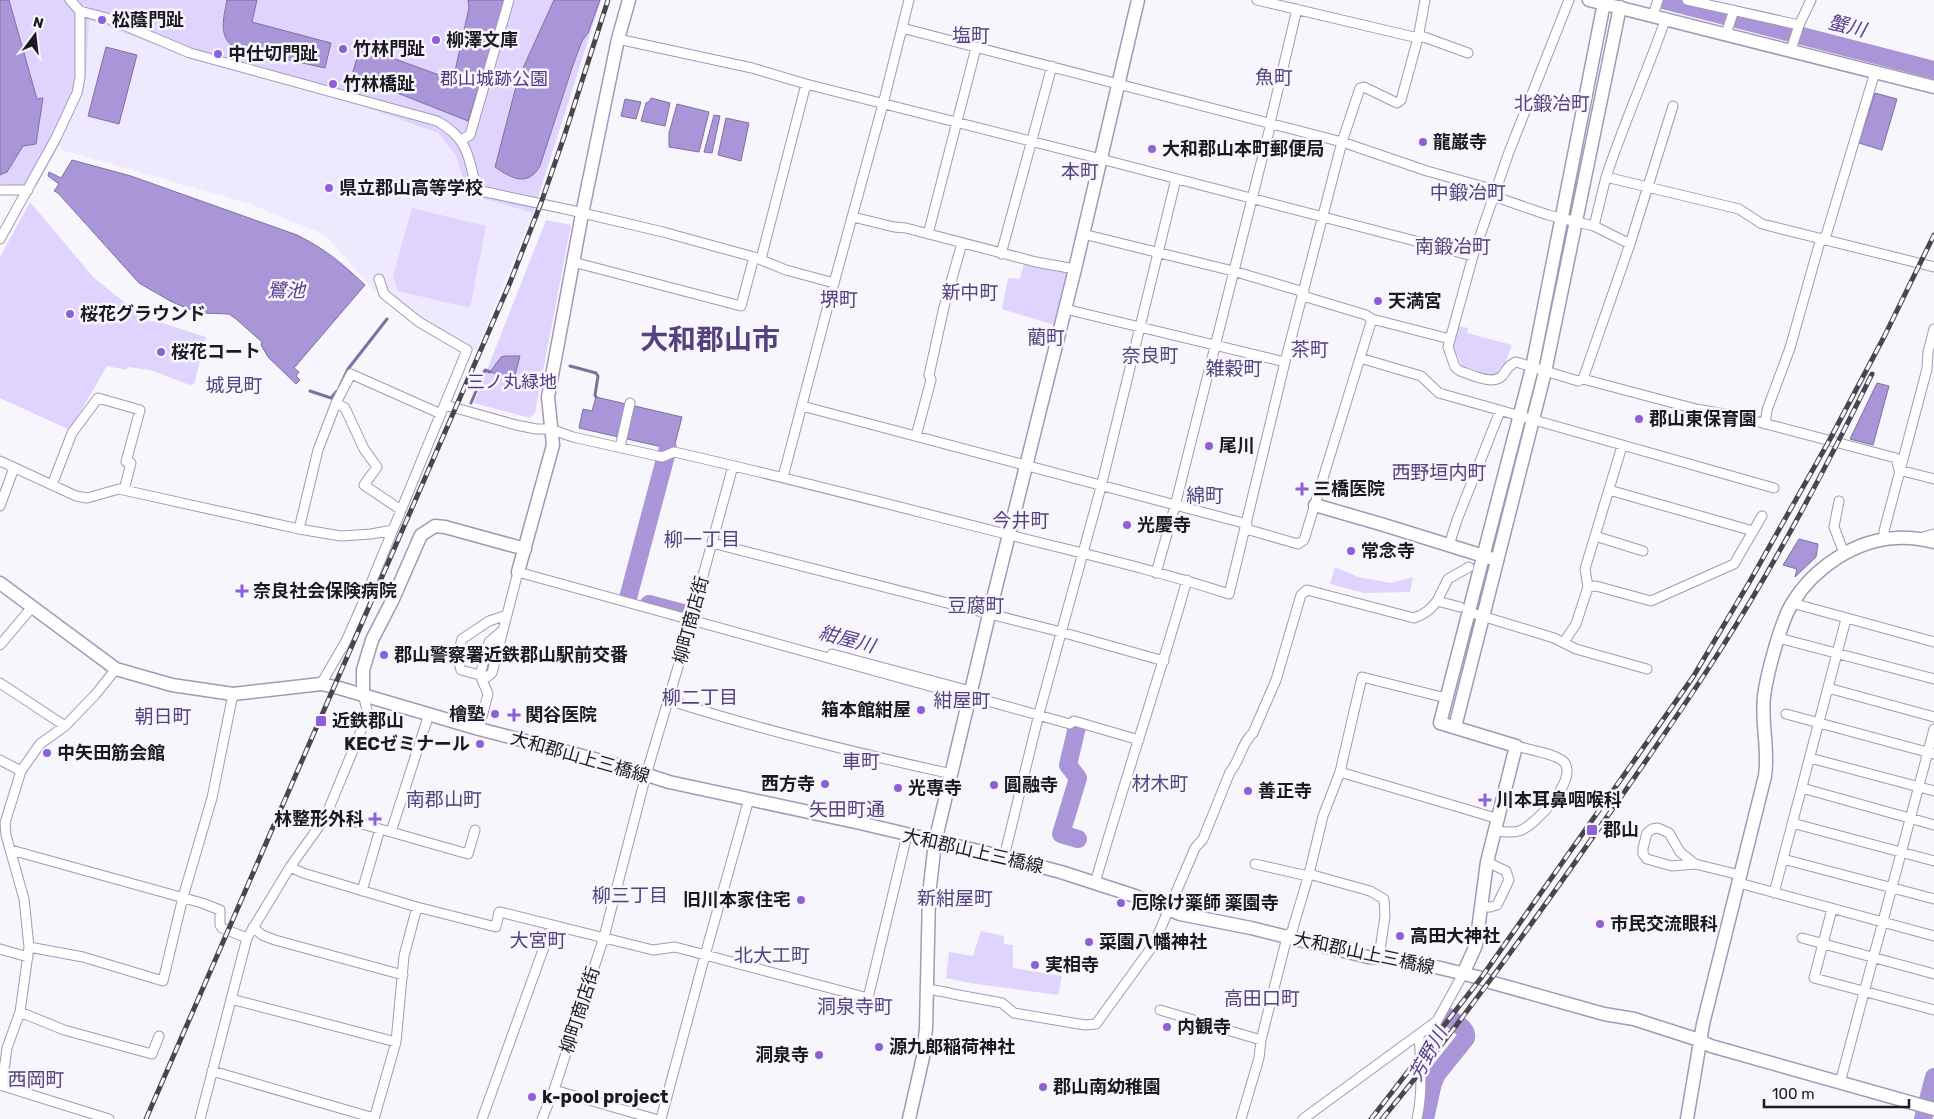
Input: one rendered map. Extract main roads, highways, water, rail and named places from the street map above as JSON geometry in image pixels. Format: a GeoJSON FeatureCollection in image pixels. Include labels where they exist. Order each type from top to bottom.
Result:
{"type":"FeatureCollection","features":[{"type":"Feature","properties":{"kind":"water"},"geometry":{"type":"Polygon","coordinates":[[[0,0],[9,0],[37,99],[43,98],[36,144],[23,146],[7,172],[0,175],[0,0]]]}},
{"type":"Feature","properties":{"kind":"water"},"geometry":{"type":"Polygon","coordinates":[[[227,0],[257,0],[252,22],[331,43],[325,68],[236,48],[230,44],[226,39],[223,27],[227,0]]]}},
{"type":"Feature","properties":{"kind":"water"},"geometry":{"type":"Polygon","coordinates":[[[468,0],[506,0],[468,121],[352,75],[359,51],[361,52],[363,46],[453,80],[469,8],[468,0]]]}},
{"type":"Feature","properties":{"kind":"water"},"geometry":{"type":"Polygon","coordinates":[[[554,0],[600,0],[588,33],[582,41],[573,65],[540,166],[530,177],[519,179],[495,167],[518,79],[554,0]]]}},
{"type":"Feature","properties":{"kind":"water"},"geometry":{"type":"Polygon","coordinates":[[[106,47],[137,55],[119,124],[88,116],[106,47]]]}},
{"type":"Feature","properties":{"kind":"water"},"geometry":{"type":"Polygon","coordinates":[[[1875,93],[1897,99],[1882,150],[1859,143],[1875,93]]]}},
{"type":"Feature","properties":{"kind":"water"},"geometry":{"type":"Polygon","coordinates":[[[651,98],[670,103],[665,126],[641,121],[646,103],[651,98]]]}},
{"type":"Feature","properties":{"kind":"water"},"geometry":{"type":"Polygon","coordinates":[[[625,99],[641,102],[636,119],[621,116],[625,99]]]}},
{"type":"Feature","properties":{"kind":"water"},"geometry":{"type":"Polygon","coordinates":[[[677,104],[709,112],[699,152],[669,147],[669,133],[677,104]]]}},
{"type":"Feature","properties":{"kind":"water"},"geometry":{"type":"Polygon","coordinates":[[[714,115],[720,116],[712,153],[704,152],[714,115]]]}},
{"type":"Feature","properties":{"kind":"water"},"geometry":{"type":"Polygon","coordinates":[[[726,118],[749,123],[741,161],[718,155],[726,118]]]}},
{"type":"Feature","properties":{"kind":"water","name":"鷺池"},"geometry":{"type":"Polygon","coordinates":[[[72,160],[131,176],[297,235],[333,257],[365,285],[294,368],[299,372],[296,376],[300,380],[296,384],[268,357],[261,345],[262,342],[229,314],[203,313],[189,309],[172,302],[139,283],[58,193],[54,191],[59,184],[48,176],[49,172],[61,178],[72,160]]]}},
{"type":"Feature","properties":{"kind":"water"},"geometry":{"type":"Polygon","coordinates":[[[520,356],[514,379],[490,372],[501,357],[520,356]]]}},
{"type":"Feature","properties":{"kind":"water"},"geometry":{"type":"Polygon","coordinates":[[[1877,383],[1889,386],[1873,445],[1850,439],[1877,383]]]}},
{"type":"Feature","properties":{"kind":"water"},"geometry":{"type":"Polygon","coordinates":[[[596,397],[682,417],[675,444],[671,449],[579,428],[583,409],[592,411],[596,397]]]}},
{"type":"Feature","properties":{"kind":"water"},"geometry":{"type":"Polygon","coordinates":[[[1799,539],[1818,544],[1816,557],[1795,577],[1797,569],[1783,565],[1799,539]]]}},
{"type":"Feature","properties":{"kind":"waterway","name":"蟹川"},"geometry":{"type":"LineString","coordinates":[[1663,0],[1934,70]]}},
{"type":"Feature","properties":{"kind":"waterway"},"geometry":{"type":"LineString","coordinates":[[340,386],[348,369],[387,319]]}},
{"type":"Feature","properties":{"kind":"waterway"},"geometry":{"type":"LineString","coordinates":[[570,366],[596,373],[598,376],[596,397]]}},
{"type":"Feature","properties":{"kind":"waterway"},"geometry":{"type":"LineString","coordinates":[[471,403],[485,370],[490,372]]}},
{"type":"Feature","properties":{"kind":"waterway"},"geometry":{"type":"LineString","coordinates":[[310,391],[331,398],[337,391]]}},
{"type":"Feature","properties":{"kind":"waterway","name":"紺屋川"},"geometry":{"type":"LineString","coordinates":[[628,598],[668,448]]}},
{"type":"Feature","properties":{"kind":"waterway","name":"紺屋川"},"geometry":{"type":"LineString","coordinates":[[649,604],[683,613]]}},
{"type":"Feature","properties":{"kind":"waterway","name":"紺屋川"},"geometry":{"type":"LineString","coordinates":[[1077,727],[1068,765],[1078,778],[1061,834],[1078,839]]}},
{"type":"Feature","properties":{"kind":"waterway","name":"芳野川"},"geometry":{"type":"LineString","coordinates":[[1425,1119],[1433,1083],[1437,1074],[1466,1038],[1463,1028],[1447,1016]]}},
{"type":"Feature","properties":{"kind":"waterway","name":"蟹川"},"geometry":{"type":"LineString","coordinates":[[1923,1119],[1934,1077]]}},
{"type":"Feature","properties":{"kind":"railway"},"geometry":{"type":"LineString","coordinates":[[146,1119],[509,285],[564,137],[608,0]]}},
{"type":"Feature","properties":{"kind":"railway"},"geometry":{"type":"LineString","coordinates":[[1371,1119],[1481,978],[1693,677],[1829,441],[1885,335],[1934,235]]}},
{"type":"Feature","properties":{"kind":"railway"},"geometry":{"type":"LineString","coordinates":[[1382,1119],[1433,1056],[1506,959],[1704,676],[1742,616],[1781,548],[1819,479],[1872,374]]}},
{"type":"Feature","properties":{"kind":"place","name":"松蔭門趾"},"geometry":{"type":"Point","coordinates":[102,20]}},
{"type":"Feature","properties":{"kind":"place","name":"柳澤文庫"},"geometry":{"type":"Point","coordinates":[436,40]}},
{"type":"Feature","properties":{"kind":"place","name":"竹林門趾"},"geometry":{"type":"Point","coordinates":[343,49]}},
{"type":"Feature","properties":{"kind":"place","name":"中仕切門趾"},"geometry":{"type":"Point","coordinates":[218,54]}},
{"type":"Feature","properties":{"kind":"place","name":"竹林橋趾"},"geometry":{"type":"Point","coordinates":[333,84]}},
{"type":"Feature","properties":{"kind":"place","name":"龍巌寺"},"geometry":{"type":"Point","coordinates":[1423,142]}},
{"type":"Feature","properties":{"kind":"place","name":"大和郡山本町郵便局"},"geometry":{"type":"Point","coordinates":[1152,149]}},
{"type":"Feature","properties":{"kind":"place","name":"県立郡山高等学校"},"geometry":{"type":"Point","coordinates":[329,188]}},
{"type":"Feature","properties":{"kind":"place","name":"天満宮"},"geometry":{"type":"Point","coordinates":[1378,301]}},
{"type":"Feature","properties":{"kind":"place","name":"桜花グラウンド"},"geometry":{"type":"Point","coordinates":[70,314]}},
{"type":"Feature","properties":{"kind":"place","name":"桜花コート"},"geometry":{"type":"Point","coordinates":[161,352]}},
{"type":"Feature","properties":{"kind":"place","name":"郡山東保育園"},"geometry":{"type":"Point","coordinates":[1639,419]}},
{"type":"Feature","properties":{"kind":"place","name":"尾川"},"geometry":{"type":"Point","coordinates":[1209,446]}},
{"type":"Feature","properties":{"kind":"place","name":"三橋医院"},"geometry":{"type":"Point","coordinates":[1302,489]}},
{"type":"Feature","properties":{"kind":"place","name":"光慶寺"},"geometry":{"type":"Point","coordinates":[1127,525]}},
{"type":"Feature","properties":{"kind":"place","name":"常念寺"},"geometry":{"type":"Point","coordinates":[1351,551]}},
{"type":"Feature","properties":{"kind":"place","name":"奈良社会保険病院"},"geometry":{"type":"Point","coordinates":[242,591]}},
{"type":"Feature","properties":{"kind":"place","name":"郡山警察署近鉄郡山駅前交番"},"geometry":{"type":"Point","coordinates":[384,655]}},
{"type":"Feature","properties":{"kind":"place","name":"箱本館紺屋"},"geometry":{"type":"Point","coordinates":[921,710]}},
{"type":"Feature","properties":{"kind":"place","name":"檜塾"},"geometry":{"type":"Point","coordinates":[495,714]}},
{"type":"Feature","properties":{"kind":"place","name":"関谷医院"},"geometry":{"type":"Point","coordinates":[514,715]}},
{"type":"Feature","properties":{"kind":"place","name":"近鉄郡山"},"geometry":{"type":"Point","coordinates":[321,721]}},
{"type":"Feature","properties":{"kind":"place","name":"KECゼミナール"},"geometry":{"type":"Point","coordinates":[480,744]}},
{"type":"Feature","properties":{"kind":"place","name":"中矢田筋会館"},"geometry":{"type":"Point","coordinates":[47,753]}},
{"type":"Feature","properties":{"kind":"place","name":"西方寺"},"geometry":{"type":"Point","coordinates":[825,784]}},
{"type":"Feature","properties":{"kind":"place","name":"圓融寺"},"geometry":{"type":"Point","coordinates":[994,785]}},
{"type":"Feature","properties":{"kind":"place","name":"光専寺"},"geometry":{"type":"Point","coordinates":[898,788]}},
{"type":"Feature","properties":{"kind":"place","name":"善正寺"},"geometry":{"type":"Point","coordinates":[1248,791]}},
{"type":"Feature","properties":{"kind":"place","name":"川本耳鼻咽喉科"},"geometry":{"type":"Point","coordinates":[1485,800]}},
{"type":"Feature","properties":{"kind":"place","name":"林整形外科"},"geometry":{"type":"Point","coordinates":[375,819]}},
{"type":"Feature","properties":{"kind":"place","name":"郡山"},"geometry":{"type":"Point","coordinates":[1592,830]}},
{"type":"Feature","properties":{"kind":"place","name":"旧川本家住宅"},"geometry":{"type":"Point","coordinates":[801,900]}},
{"type":"Feature","properties":{"kind":"place","name":"厄除け薬師 薬園寺"},"geometry":{"type":"Point","coordinates":[1121,903]}},
{"type":"Feature","properties":{"kind":"place","name":"市民交流眼科"},"geometry":{"type":"Point","coordinates":[1600,924]}},
{"type":"Feature","properties":{"kind":"place","name":"高田大神社"},"geometry":{"type":"Point","coordinates":[1400,936]}},
{"type":"Feature","properties":{"kind":"place","name":"菜園八幡神社"},"geometry":{"type":"Point","coordinates":[1089,942]}},
{"type":"Feature","properties":{"kind":"place","name":"実相寺"},"geometry":{"type":"Point","coordinates":[1035,965]}},
{"type":"Feature","properties":{"kind":"place","name":"内観寺"},"geometry":{"type":"Point","coordinates":[1167,1027]}},
{"type":"Feature","properties":{"kind":"place","name":"源九郎稲荷神社"},"geometry":{"type":"Point","coordinates":[879,1047]}},
{"type":"Feature","properties":{"kind":"place","name":"洞泉寺"},"geometry":{"type":"Point","coordinates":[819,1055]}},
{"type":"Feature","properties":{"kind":"place","name":"郡山南幼稚園"},"geometry":{"type":"Point","coordinates":[1043,1087]}},
{"type":"Feature","properties":{"kind":"place","name":"k-pool project"},"geometry":{"type":"Point","coordinates":[532,1097]}},
{"type":"Feature","properties":{"kind":"district","name":"塩町"},"geometry":{"type":"Point","coordinates":[971,35]}},
{"type":"Feature","properties":{"kind":"district","name":"魚町"},"geometry":{"type":"Point","coordinates":[1274,77]}},
{"type":"Feature","properties":{"kind":"district","name":"北鍛冶町"},"geometry":{"type":"Point","coordinates":[1552,103]}},
{"type":"Feature","properties":{"kind":"district","name":"本町"},"geometry":{"type":"Point","coordinates":[1080,171]}},
{"type":"Feature","properties":{"kind":"district","name":"中鍛冶町"},"geometry":{"type":"Point","coordinates":[1468,192]}},
{"type":"Feature","properties":{"kind":"district","name":"南鍛冶町"},"geometry":{"type":"Point","coordinates":[1453,246]}},
{"type":"Feature","properties":{"kind":"district","name":"新中町"},"geometry":{"type":"Point","coordinates":[970,292]}},
{"type":"Feature","properties":{"kind":"district","name":"堺町"},"geometry":{"type":"Point","coordinates":[839,299]}},
{"type":"Feature","properties":{"kind":"district","name":"藺町"},"geometry":{"type":"Point","coordinates":[1046,337]}},
{"type":"Feature","properties":{"kind":"district","name":"大和郡山市"},"geometry":{"type":"Point","coordinates":[710,339]}},
{"type":"Feature","properties":{"kind":"district","name":"茶町"},"geometry":{"type":"Point","coordinates":[1310,349]}},
{"type":"Feature","properties":{"kind":"district","name":"奈良町"},"geometry":{"type":"Point","coordinates":[1150,355]}},
{"type":"Feature","properties":{"kind":"district","name":"雑穀町"},"geometry":{"type":"Point","coordinates":[1234,368]}},
{"type":"Feature","properties":{"kind":"district","name":"城見町"},"geometry":{"type":"Point","coordinates":[234,385]}},
{"type":"Feature","properties":{"kind":"district","name":"西野垣内町"},"geometry":{"type":"Point","coordinates":[1439,472]}},
{"type":"Feature","properties":{"kind":"district","name":"綿町"},"geometry":{"type":"Point","coordinates":[1205,495]}},
{"type":"Feature","properties":{"kind":"district","name":"今井町"},"geometry":{"type":"Point","coordinates":[1021,520]}},
{"type":"Feature","properties":{"kind":"district","name":"柳一丁目"},"geometry":{"type":"Point","coordinates":[702,539]}},
{"type":"Feature","properties":{"kind":"district","name":"豆腐町"},"geometry":{"type":"Point","coordinates":[976,605]}},
{"type":"Feature","properties":{"kind":"district","name":"柳二丁目"},"geometry":{"type":"Point","coordinates":[700,697]}},
{"type":"Feature","properties":{"kind":"district","name":"紺屋町"},"geometry":{"type":"Point","coordinates":[962,700]}},
{"type":"Feature","properties":{"kind":"district","name":"朝日町"},"geometry":{"type":"Point","coordinates":[163,716]}},
{"type":"Feature","properties":{"kind":"district","name":"車町"},"geometry":{"type":"Point","coordinates":[861,761]}},
{"type":"Feature","properties":{"kind":"district","name":"材木町"},"geometry":{"type":"Point","coordinates":[1160,783]}},
{"type":"Feature","properties":{"kind":"district","name":"南郡山町"},"geometry":{"type":"Point","coordinates":[444,799]}},
{"type":"Feature","properties":{"kind":"district","name":"矢田町通"},"geometry":{"type":"Point","coordinates":[847,809]}},
{"type":"Feature","properties":{"kind":"district","name":"柳三丁目"},"geometry":{"type":"Point","coordinates":[630,895]}},
{"type":"Feature","properties":{"kind":"district","name":"新紺屋町"},"geometry":{"type":"Point","coordinates":[955,898]}},
{"type":"Feature","properties":{"kind":"district","name":"大宮町"},"geometry":{"type":"Point","coordinates":[538,940]}},
{"type":"Feature","properties":{"kind":"district","name":"北大工町"},"geometry":{"type":"Point","coordinates":[772,955]}},
{"type":"Feature","properties":{"kind":"district","name":"高田口町"},"geometry":{"type":"Point","coordinates":[1262,998]}},
{"type":"Feature","properties":{"kind":"district","name":"洞泉寺町"},"geometry":{"type":"Point","coordinates":[855,1006]}},
{"type":"Feature","properties":{"kind":"district","name":"西岡町"},"geometry":{"type":"Point","coordinates":[36,1079]}},
{"type":"Feature","properties":{"kind":"park label","name":"郡山城跡公園"},"geometry":{"type":"Point","coordinates":[494,79]}},
{"type":"Feature","properties":{"kind":"park label","name":"三ノ丸緑地"},"geometry":{"type":"Point","coordinates":[512,382]}}]}
